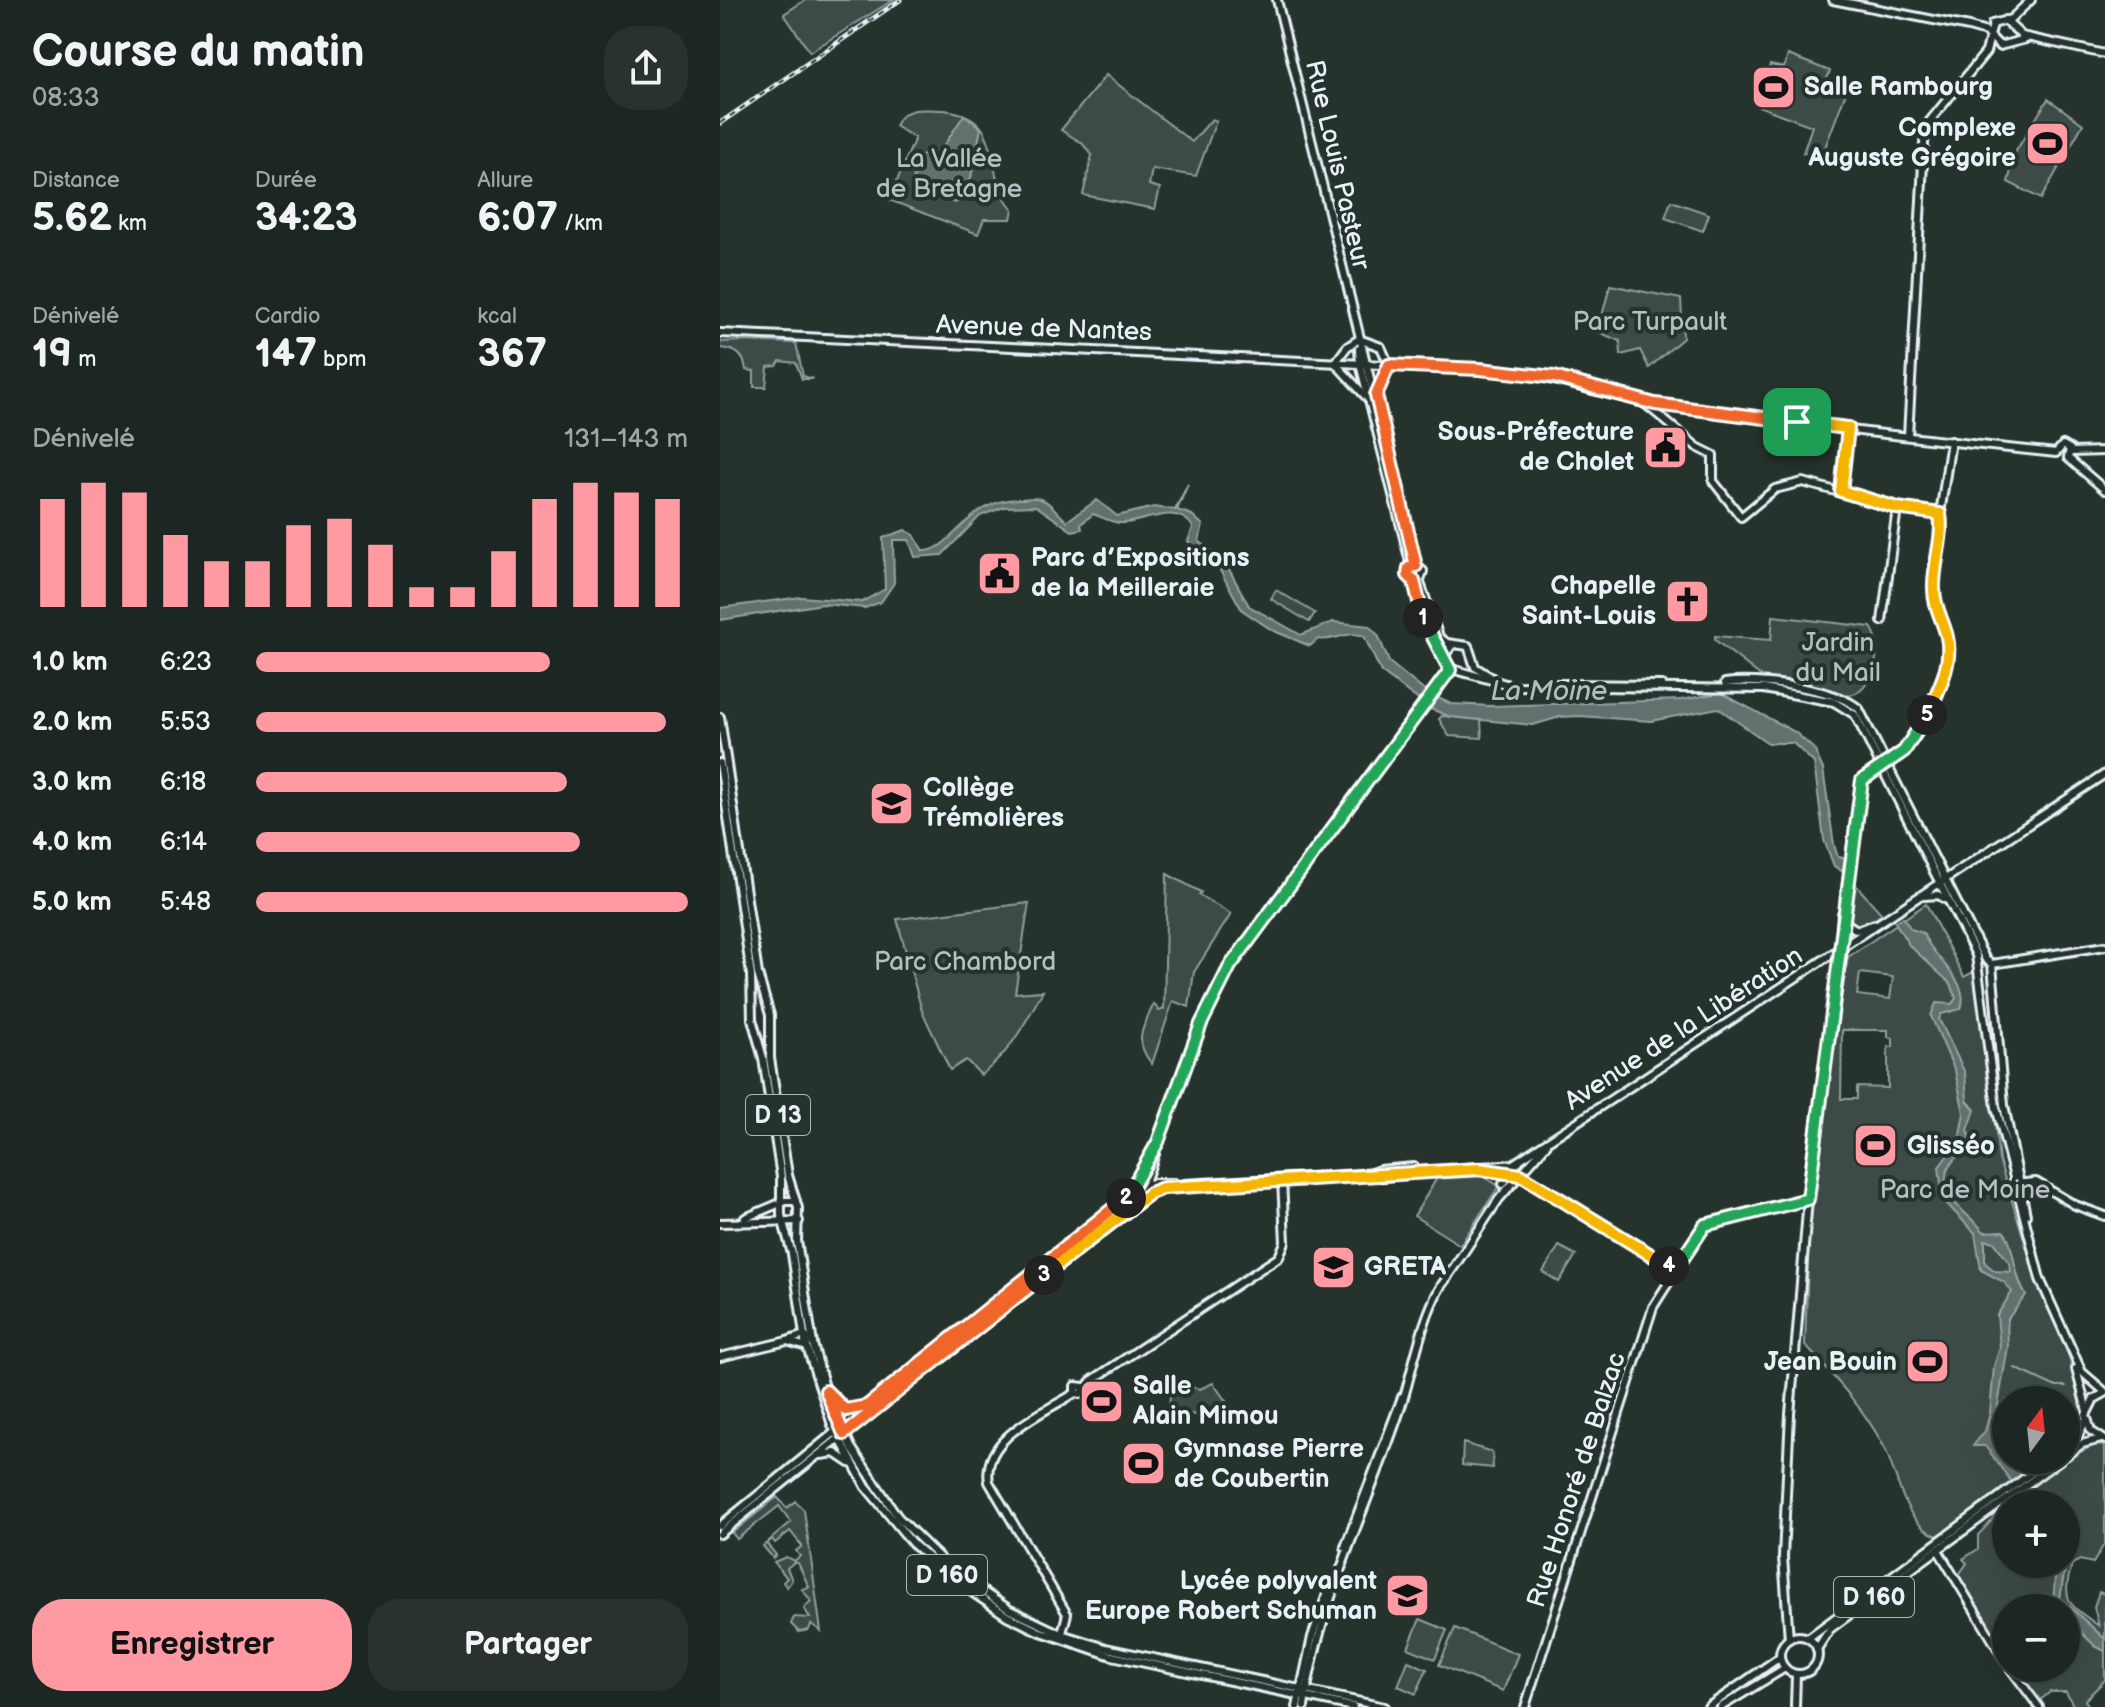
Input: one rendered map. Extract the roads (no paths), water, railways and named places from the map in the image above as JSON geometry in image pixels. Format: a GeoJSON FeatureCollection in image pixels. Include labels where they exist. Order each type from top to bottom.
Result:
{"type":"FeatureCollection","features":[{"type":"Feature","properties":{"kind":"main road","name":"Rue Louis Pasteur"},"geometry":{"type":"LineString","coordinates":[[1277,0],[1414,566]]}},
{"type":"Feature","properties":{"kind":"main road"},"geometry":{"type":"LineString","coordinates":[[1833,0],[1969,27],[1986,32],[2000,46]]}},
{"type":"Feature","properties":{"kind":"main road"},"geometry":{"type":"LineString","coordinates":[[1969,27],[2005,20],[2031,0]]}},
{"type":"Feature","properties":{"kind":"main road"},"geometry":{"type":"LineString","coordinates":[[2012,42],[2024,8]]}},
{"type":"Feature","properties":{"kind":"main road"},"geometry":{"type":"LineString","coordinates":[[2005,20],[2019,35],[2105,54]]}},
{"type":"Feature","properties":{"kind":"main road"},"geometry":{"type":"LineString","coordinates":[[1908,436],[1925,127],[1986,52],[1993,24]]}},
{"type":"Feature","properties":{"kind":"main road"},"geometry":{"type":"LineString","coordinates":[[1986,52],[2012,42],[2035,40]]}},
{"type":"Feature","properties":{"kind":"main road","name":"Avenue de Nantes"},"geometry":{"type":"LineString","coordinates":[[722,334],[1480,369],[1554,377],[1642,401],[1908,436],[2056,453],[2063,445],[2070,455]]}},
{"type":"Feature","properties":{"kind":"main road"},"geometry":{"type":"LineString","coordinates":[[1359,339],[1381,347],[1389,365],[1373,397],[1335,363],[1347,347],[1359,339]]}},
{"type":"Feature","properties":{"kind":"main road"},"geometry":{"type":"LineString","coordinates":[[1642,401],[1697,447],[1713,455],[1713,481],[1741,517],[1775,489],[1803,482],[1897,508],[1940,514]]}},
{"type":"Feature","properties":{"kind":"main road"},"geometry":{"type":"LineString","coordinates":[[1841,491],[1848,428]]}},
{"type":"Feature","properties":{"kind":"main road"},"geometry":{"type":"LineString","coordinates":[[1841,950],[1839,938],[1862,780],[1904,751],[1919,731],[1947,668],[1947,639],[1934,596],[1942,525],[1940,514],[1951,441]]}},
{"type":"Feature","properties":{"kind":"main road"},"geometry":{"type":"LineString","coordinates":[[2070,455],[2105,451]]}},
{"type":"Feature","properties":{"kind":"main road"},"geometry":{"type":"LineString","coordinates":[[2070,455],[2105,490]]}},
{"type":"Feature","properties":{"kind":"main road"},"geometry":{"type":"LineString","coordinates":[[1882,621],[1897,508]]}},
{"type":"Feature","properties":{"kind":"main road"},"geometry":{"type":"LineString","coordinates":[[1450,670],[1444,653],[1429,632],[1417,580],[1423,571],[1414,566],[1408,575],[1417,580],[1436,633],[1442,641],[1468,646],[1481,672],[1510,682],[1764,689],[1834,702],[1857,712],[1989,962],[2004,1105],[2027,1230],[2040,1279],[2072,1354],[2088,1381],[2105,1392],[2094,1399],[2087,1411]]}},
{"type":"Feature","properties":{"kind":"main road"},"geometry":{"type":"LineString","coordinates":[[1444,653],[1453,644]]}},
{"type":"Feature","properties":{"kind":"main road"},"geometry":{"type":"LineString","coordinates":[[1463,671],[1473,660]]}},
{"type":"Feature","properties":{"kind":"main road"},"geometry":{"type":"LineString","coordinates":[[1450,670],[1463,671],[1501,684],[1544,688],[1699,685]]}},
{"type":"Feature","properties":{"kind":"main road"},"geometry":{"type":"LineString","coordinates":[[720,1526],[1105,1228],[1145,1189],[1158,1142],[1201,1024],[1230,966],[1450,670]]}},
{"type":"Feature","properties":{"kind":"main road","name":"D 13"},"geometry":{"type":"LineString","coordinates":[[720,717],[722,766],[751,975],[752,1019],[763,1058],[781,1177],[783,1222],[792,1254],[804,1335],[839,1433]]}},
{"type":"Feature","properties":{"kind":"main road","name":"D 13"},"geometry":{"type":"LineString","coordinates":[[722,766],[758,974],[770,1015],[770,1058],[786,1166],[799,1221],[797,1241],[810,1345],[839,1433]]}},
{"type":"Feature","properties":{"kind":"main road","name":"Avenue de la Libération"},"geometry":{"type":"LineString","coordinates":[[1479,1169],[1507,1166],[1521,1159],[2105,774]]}},
{"type":"Feature","properties":{"kind":"main road"},"geometry":{"type":"LineString","coordinates":[[1944,881],[1981,976],[1996,1107],[2021,1188]]}},
{"type":"Feature","properties":{"kind":"main road"},"geometry":{"type":"LineString","coordinates":[[1921,897],[1941,895],[1952,906]]}},
{"type":"Feature","properties":{"kind":"main road"},"geometry":{"type":"LineString","coordinates":[[1708,1707],[1780,1657],[1789,1639],[1784,1591],[1784,1504],[1795,1353],[1808,1199],[1846,923],[1845,901]]}},
{"type":"Feature","properties":{"kind":"main road"},"geometry":{"type":"LineString","coordinates":[[1846,923],[1857,930],[1879,924]]}},
{"type":"Feature","properties":{"kind":"main road"},"geometry":{"type":"LineString","coordinates":[[1977,963],[2105,946]]}},
{"type":"Feature","properties":{"kind":"main road"},"geometry":{"type":"LineString","coordinates":[[1821,963],[1838,974]]}},
{"type":"Feature","properties":{"kind":"main road"},"geometry":{"type":"LineString","coordinates":[[1981,976],[1991,973]]}},
{"type":"Feature","properties":{"kind":"main road","name":"Avenue de la Libération"},"geometry":{"type":"LineString","coordinates":[[1499,1199],[1549,1141]]}},
{"type":"Feature","properties":{"kind":"main road"},"geometry":{"type":"LineString","coordinates":[[1126,1198],[1158,1142]]}},
{"type":"Feature","properties":{"kind":"main road","name":"Avenue de la Libération"},"geometry":{"type":"LineString","coordinates":[[1499,1199],[1503,1184],[1521,1159]]}},
{"type":"Feature","properties":{"kind":"main road"},"geometry":{"type":"LineString","coordinates":[[720,1534],[817,1456],[867,1406],[1126,1198],[1145,1189],[1185,1184],[1375,1174],[1382,1177],[1479,1169],[1498,1175],[1521,1175],[1675,1270]]}},
{"type":"Feature","properties":{"kind":"main road"},"geometry":{"type":"LineString","coordinates":[[1498,1175],[1503,1184]]}},
{"type":"Feature","properties":{"kind":"main road"},"geometry":{"type":"LineString","coordinates":[[1139,1176],[1145,1189]]}},
{"type":"Feature","properties":{"kind":"main road"},"geometry":{"type":"LineString","coordinates":[[1061,1638],[1067,1614],[995,1491],[987,1472],[988,1462],[999,1443],[1075,1393],[1081,1394],[1084,1387],[1279,1257],[1285,1242],[1282,1179]]}},
{"type":"Feature","properties":{"kind":"main road"},"geometry":{"type":"LineString","coordinates":[[2021,1188],[2042,1186],[2075,1205],[2105,1216]]}},
{"type":"Feature","properties":{"kind":"main road"},"geometry":{"type":"LineString","coordinates":[[1297,1707],[1308,1682],[1323,1616],[1405,1392],[1429,1316],[1447,1278],[1499,1199]]}},
{"type":"Feature","properties":{"kind":"main road","name":"Rue Honoré de Balzac"},"geometry":{"type":"LineString","coordinates":[[1525,1707],[1653,1307],[1705,1225],[1808,1199]]}},
{"type":"Feature","properties":{"kind":"main road"},"geometry":{"type":"LineString","coordinates":[[741,1220],[781,1203],[796,1201]]}},
{"type":"Feature","properties":{"kind":"main road"},"geometry":{"type":"LineString","coordinates":[[720,1223],[741,1220],[799,1221]]}},
{"type":"Feature","properties":{"kind":"main road"},"geometry":{"type":"LineString","coordinates":[[720,1357],[804,1335]]}},
{"type":"Feature","properties":{"kind":"main road"},"geometry":{"type":"LineString","coordinates":[[787,1341],[810,1345]]}},
{"type":"Feature","properties":{"kind":"main road"},"geometry":{"type":"LineString","coordinates":[[2072,1354],[2087,1411],[2080,1432]]}},
{"type":"Feature","properties":{"kind":"main road"},"geometry":{"type":"LineString","coordinates":[[826,1391],[845,1410],[867,1406]]}},
{"type":"Feature","properties":{"kind":"main road"},"geometry":{"type":"LineString","coordinates":[[1304,1707],[1319,1614],[1405,1392]]}},
{"type":"Feature","properties":{"kind":"main road"},"geometry":{"type":"LineString","coordinates":[[2086,1420],[2091,1431],[2103,1439]]}},
{"type":"Feature","properties":{"kind":"main road","name":"D 160"},"geometry":{"type":"LineString","coordinates":[[839,1433],[853,1466],[893,1522],[951,1578],[1007,1616],[1112,1656],[1385,1707]]}},
{"type":"Feature","properties":{"kind":"main road","name":"D 160"},"geometry":{"type":"LineString","coordinates":[[839,1433],[886,1502],[928,1549],[979,1590],[1061,1638],[1291,1687],[1304,1694],[1353,1707]]}},
{"type":"Feature","properties":{"kind":"main road"},"geometry":{"type":"LineString","coordinates":[[2080,1446],[2103,1439]]}},
{"type":"Feature","properties":{"kind":"main road"},"geometry":{"type":"LineString","coordinates":[[817,1456],[835,1453],[853,1466]]}},
{"type":"Feature","properties":{"kind":"main road","name":"D 160"},"geometry":{"type":"LineString","coordinates":[[2014,1490],[2036,1474]]}},
{"type":"Feature","properties":{"kind":"main road","name":"D 160"},"geometry":{"type":"LineString","coordinates":[[1808,1638],[1992,1506]]}},
{"type":"Feature","properties":{"kind":"main road","name":"D 160"},"geometry":{"type":"LineString","coordinates":[[1817,1649],[1830,1629],[1992,1507]]}},
{"type":"Feature","properties":{"kind":"main road"},"geometry":{"type":"LineString","coordinates":[[1938,1550],[1992,1639]]}},
{"type":"Feature","properties":{"kind":"main road"},"geometry":{"type":"LineString","coordinates":[[1780,1657],[1785,1668],[1796,1674],[1814,1669],[1818,1660],[1817,1649],[1808,1638],[1789,1639]]}},
{"type":"Feature","properties":{"kind":"main road"},"geometry":{"type":"LineString","coordinates":[[1721,1707],[1785,1668]]}},
{"type":"Feature","properties":{"kind":"main road"},"geometry":{"type":"LineString","coordinates":[[1795,1707],[1796,1674]]}},
{"type":"Feature","properties":{"kind":"main road"},"geometry":{"type":"LineString","coordinates":[[2020,1682],[2039,1707]]}},
{"type":"Feature","properties":{"kind":"waterway"},"geometry":{"type":"LineString","coordinates":[[2015,1368],[2054,1386]]}},
{"type":"Feature","properties":{"kind":"railway"},"geometry":{"type":"LineString","coordinates":[[720,123],[900,0]]}},
{"type":"Feature","properties":{"kind":"place","name":"Salle Rambourg"},"geometry":{"type":"Point","coordinates":[1773,87]}},
{"type":"Feature","properties":{"kind":"place","name":"Complexe Auguste Grégoire"},"geometry":{"type":"Point","coordinates":[2047,143]}},
{"type":"Feature","properties":{"kind":"place","name":"Sous-Préfecture de Cholet"},"geometry":{"type":"Point","coordinates":[1665,447]}},
{"type":"Feature","properties":{"kind":"place","name":"Parc d’Expositions de la Meilleraie"},"geometry":{"type":"Point","coordinates":[1000,573]}},
{"type":"Feature","properties":{"kind":"place","name":"Chapelle Saint-Louis"},"geometry":{"type":"Point","coordinates":[1687,601]}},
{"type":"Feature","properties":{"kind":"place","name":"Collège Trémolières"},"geometry":{"type":"Point","coordinates":[892,803]}},
{"type":"Feature","properties":{"kind":"place","name":"Glisséo"},"geometry":{"type":"Point","coordinates":[1876,1146]}},
{"type":"Feature","properties":{"kind":"place","name":"GRETA"},"geometry":{"type":"Point","coordinates":[1333,1267]}},
{"type":"Feature","properties":{"kind":"place","name":"Jean Bouin"},"geometry":{"type":"Point","coordinates":[1928,1362]}},
{"type":"Feature","properties":{"kind":"place","name":"Salle Alain Mimou"},"geometry":{"type":"Point","coordinates":[1102,1401]}},
{"type":"Feature","properties":{"kind":"place","name":"Gymnase Pierre de Coubertin"},"geometry":{"type":"Point","coordinates":[1143,1464]}},
{"type":"Feature","properties":{"kind":"place","name":"Lycée polyvalent Europe Robert Schuman"},"geometry":{"type":"Point","coordinates":[1408,1596]}},
{"type":"Feature","properties":{"kind":"park label","name":"La Vallée de Bretagne"},"geometry":{"type":"Point","coordinates":[949,174]}},
{"type":"Feature","properties":{"kind":"park label","name":"Parc Turpault"},"geometry":{"type":"Point","coordinates":[1650,322]}},
{"type":"Feature","properties":{"kind":"park label","name":"Jardin du Mail"},"geometry":{"type":"Point","coordinates":[1838,658]}},
{"type":"Feature","properties":{"kind":"park label","name":"Parc Chambord"},"geometry":{"type":"Point","coordinates":[965,962]}},
{"type":"Feature","properties":{"kind":"park label","name":"Parc de Moine"},"geometry":{"type":"Point","coordinates":[1965,1190]}},
{"type":"Feature","properties":{"kind":"water label","name":"La Moine"},"geometry":{"type":"Point","coordinates":[1549,691]}}]}
